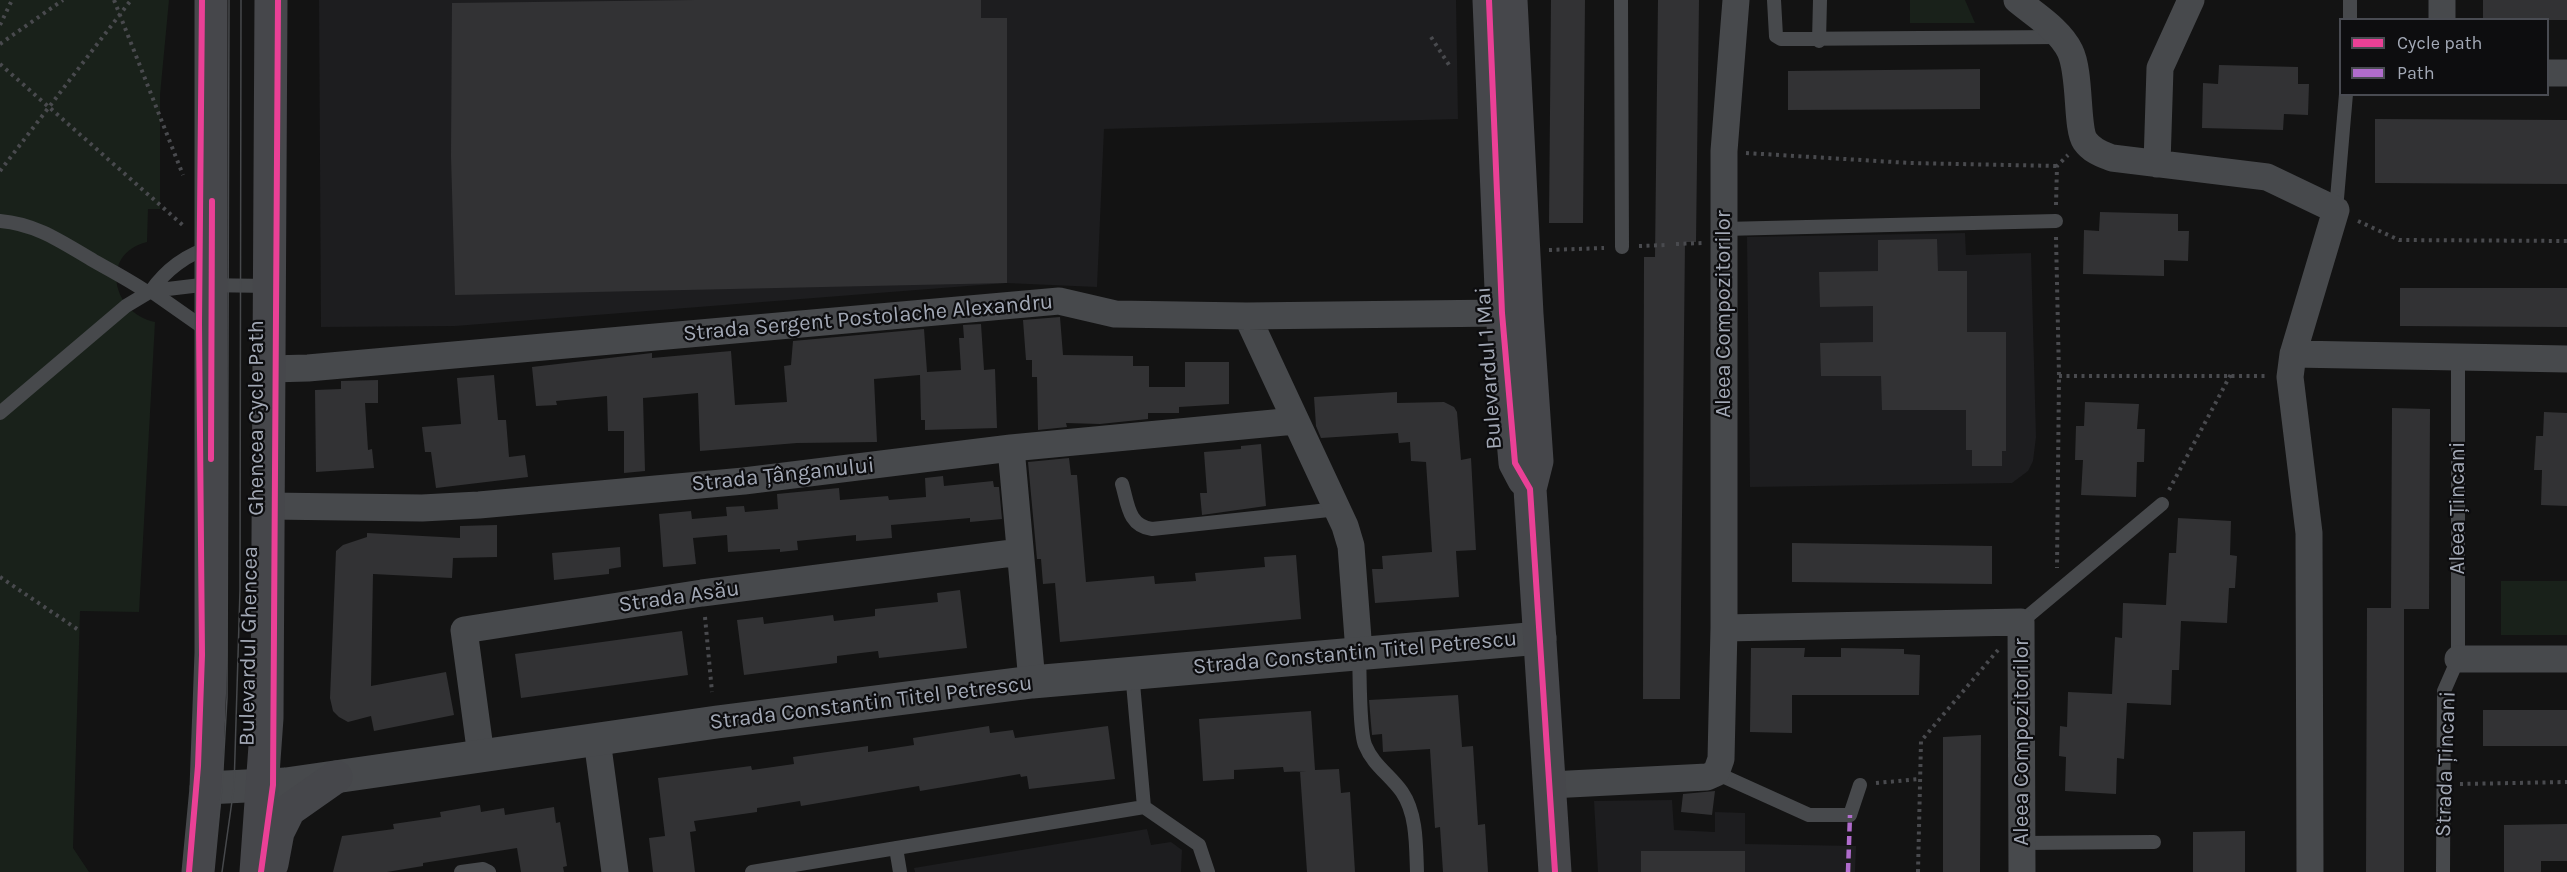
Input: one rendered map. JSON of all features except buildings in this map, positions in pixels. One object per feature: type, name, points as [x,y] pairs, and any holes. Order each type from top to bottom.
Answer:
[{"type":"main road","name":"Bulevardul Ghencea","points":[[198,872],[206,788],[211,653],[212,285],[205,247],[211,0]]},
{"type":"main road","name":"Bulevardul Ghencea","points":[[256,872],[267,718],[271,0]]},
{"type":"main road","name":"Bulevardul 1 Mai","points":[[1489,0],[1502,313],[1515,463],[1530,489]]},
{"type":"main road","name":"Bulevardul 1 Mai","points":[[1512,0],[1527,314],[1537,461],[1530,489],[1555,872]]},
{"type":"main road","points":[[271,872],[278,832],[289,810],[336,777]]},
{"type":"street","name":"Aleea Compozitorilor","points":[[1716,773],[1721,759],[1724,628],[1724,151],[1736,0]]},
{"type":"street","points":[[2017,0],[2060,37],[2070,51],[2076,67],[2084,140],[2096,151],[2112,158],[2267,177],[2336,210],[2291,365],[2309,533],[2310,872]]},
{"type":"street","points":[[2157,164],[2160,68],[2191,0]]},
{"type":"street","points":[[2442,0],[2442,18]]},
{"type":"street","points":[[2549,73],[2567,73]]},
{"type":"street","name":"Strada Sergent Postolache Alexandru","points":[[270,369],[308,368],[1059,301],[1115,314],[1247,316],[1502,313]]},
{"type":"street","points":[[1247,316],[1338,509],[1351,546],[1359,652]]},
{"type":"street","points":[[2291,365],[2458,356],[2567,359]]},
{"type":"street","name":"Strada Țânganului","points":[[269,506],[422,508],[479,505],[744,481],[1011,448],[1295,421]]},
{"type":"street","points":[[1011,448],[1032,682]]},
{"type":"street","name":"Strada Asău","points":[[481,756],[464,630],[702,593],[1020,552]]},
{"type":"street","name":"Aleea Compozitorilor","points":[[1724,628],[2021,622],[2022,872]]},
{"type":"street","name":"Strada Constantin Titel Petrescu","points":[[206,788],[263,786],[336,777],[717,722],[1032,682],[1540,638]]},
{"type":"street","name":"Strada Țincani","points":[[2458,659],[2567,659]]},
{"type":"street","points":[[597,740],[615,872]]},
{"type":"street","points":[[1550,784],[1707,777],[1716,773]]},
{"type":"lane","points":[[1621,0],[1622,247]]},
{"type":"lane","points":[[1774,0],[1776,36],[1819,41],[2060,37]]},
{"type":"lane","points":[[1819,41],[1820,0]]},
{"type":"lane","points":[[2350,0],[2350,18]]},
{"type":"lane","points":[[1513,38],[1491,77],[1517,111]]},
{"type":"lane","points":[[2336,210],[2346,96]]},
{"type":"lane","points":[[0,221],[16,222],[40,229],[117,271],[212,334]]},
{"type":"lane","points":[[1724,229],[2056,221]]},
{"type":"lane","points":[[0,413],[126,306],[149,292],[161,276],[205,247]]},
{"type":"lane","points":[[149,292],[212,285],[270,286]]},
{"type":"lane","name":"Aleea Țincani","points":[[2458,356],[2458,659]]},
{"type":"lane","points":[[1122,484],[1133,522],[1141,528],[1152,529],[1338,509]]},
{"type":"lane","points":[[2021,622],[2057,589],[2162,504]]},
{"type":"lane","points":[[1359,652],[1365,743],[1374,762],[1401,790],[1409,803],[1414,828],[1417,872]]},
{"type":"lane","name":"Strada Țincani","points":[[2443,872],[2444,691],[2458,659]]},
{"type":"lane","points":[[1132,672],[1144,807]]},
{"type":"lane","points":[[1716,773],[1809,815],[1850,815],[1860,785]]},
{"type":"lane","points":[[752,872],[1144,807],[1199,845],[1208,872]]},
{"type":"lane","points":[[2022,843],[2154,842]]},
{"type":"lane","points":[[896,848],[900,872]]},
{"type":"lane","points":[[461,872],[483,869],[489,872]]},
{"type":"path","points":[[0,25],[12,0]]},
{"type":"path","points":[[0,44],[63,0]]},
{"type":"path","points":[[114,0],[185,181]]},
{"type":"path","points":[[0,171],[47,106],[131,0]]},
{"type":"path","points":[[1431,37],[1451,68]]},
{"type":"path","points":[[0,64],[205,247]]},
{"type":"path","points":[[2057,589],[2057,166],[2084,140]]},
{"type":"path","points":[[1724,151],[1910,163],[2057,166]]},
{"type":"path","points":[[2336,210],[2399,240],[2567,241]]},
{"type":"path","points":[[2058,376],[2230,374],[2291,365]]},
{"type":"path","points":[[2162,504],[2230,374]]},
{"type":"path","points":[[0,577],[80,631]]},
{"type":"path","points":[[702,593],[712,692]]},
{"type":"path","points":[[1918,872],[1921,741],[2021,622]]},
{"type":"path","points":[[1860,785],[1920,779]]},
{"type":"path","points":[[2444,784],[2567,782]]},
{"type":"shaded area","points":[[0,0],[169,0],[160,95],[160,209],[148,209],[147,242],[132,249],[122,258],[117,270],[117,283],[121,296],[129,307],[140,316],[155,322],[139,612],[80,611],[73,848],[89,872],[0,872]]},
{"type":"shaded area","points":[[319,0],[1456,0],[1458,119],[1104,129],[1097,287],[1006,283],[455,326],[321,327]]},
{"type":"shaded area","points":[[1910,0],[1965,0],[1975,23],[1910,23]]},
{"type":"shaded area","points":[[1965,233],[1966,255],[2031,253],[2036,437],[2033,461],[2028,471],[2012,483],[1750,487],[1747,237]]},
{"type":"shaded area","points":[[2501,581],[2567,581],[2567,635],[2501,635]]},
{"type":"shaded area","points":[[1672,800],[1674,830],[1715,832],[1715,812],[1745,813],[1745,844],[1856,846],[1855,872],[1598,872],[1594,801]]},
{"type":"shaded area","points":[[1147,829],[1151,845],[1171,842],[1182,850],[1181,872],[915,872],[914,868]]},
{"type":"tram line","points":[[212,872],[222,787],[227,698],[229,0]]},
{"type":"tram line","points":[[222,872],[234,787],[240,590],[241,0]]},
{"type":"marked path","points":[[1848,872],[1850,815]]},
{"type":"cycle path","points":[[189,872],[198,766],[202,655],[199,323],[202,0]]},
{"type":"cycle path","name":"Ghencea Cycle Path","points":[[261,872],[273,785],[278,0]]},
{"type":"cycle path","points":[[1489,0],[1502,313],[1515,463],[1530,489],[1555,872]]},
{"type":"cycle path","points":[[211,459],[212,201]]}]
